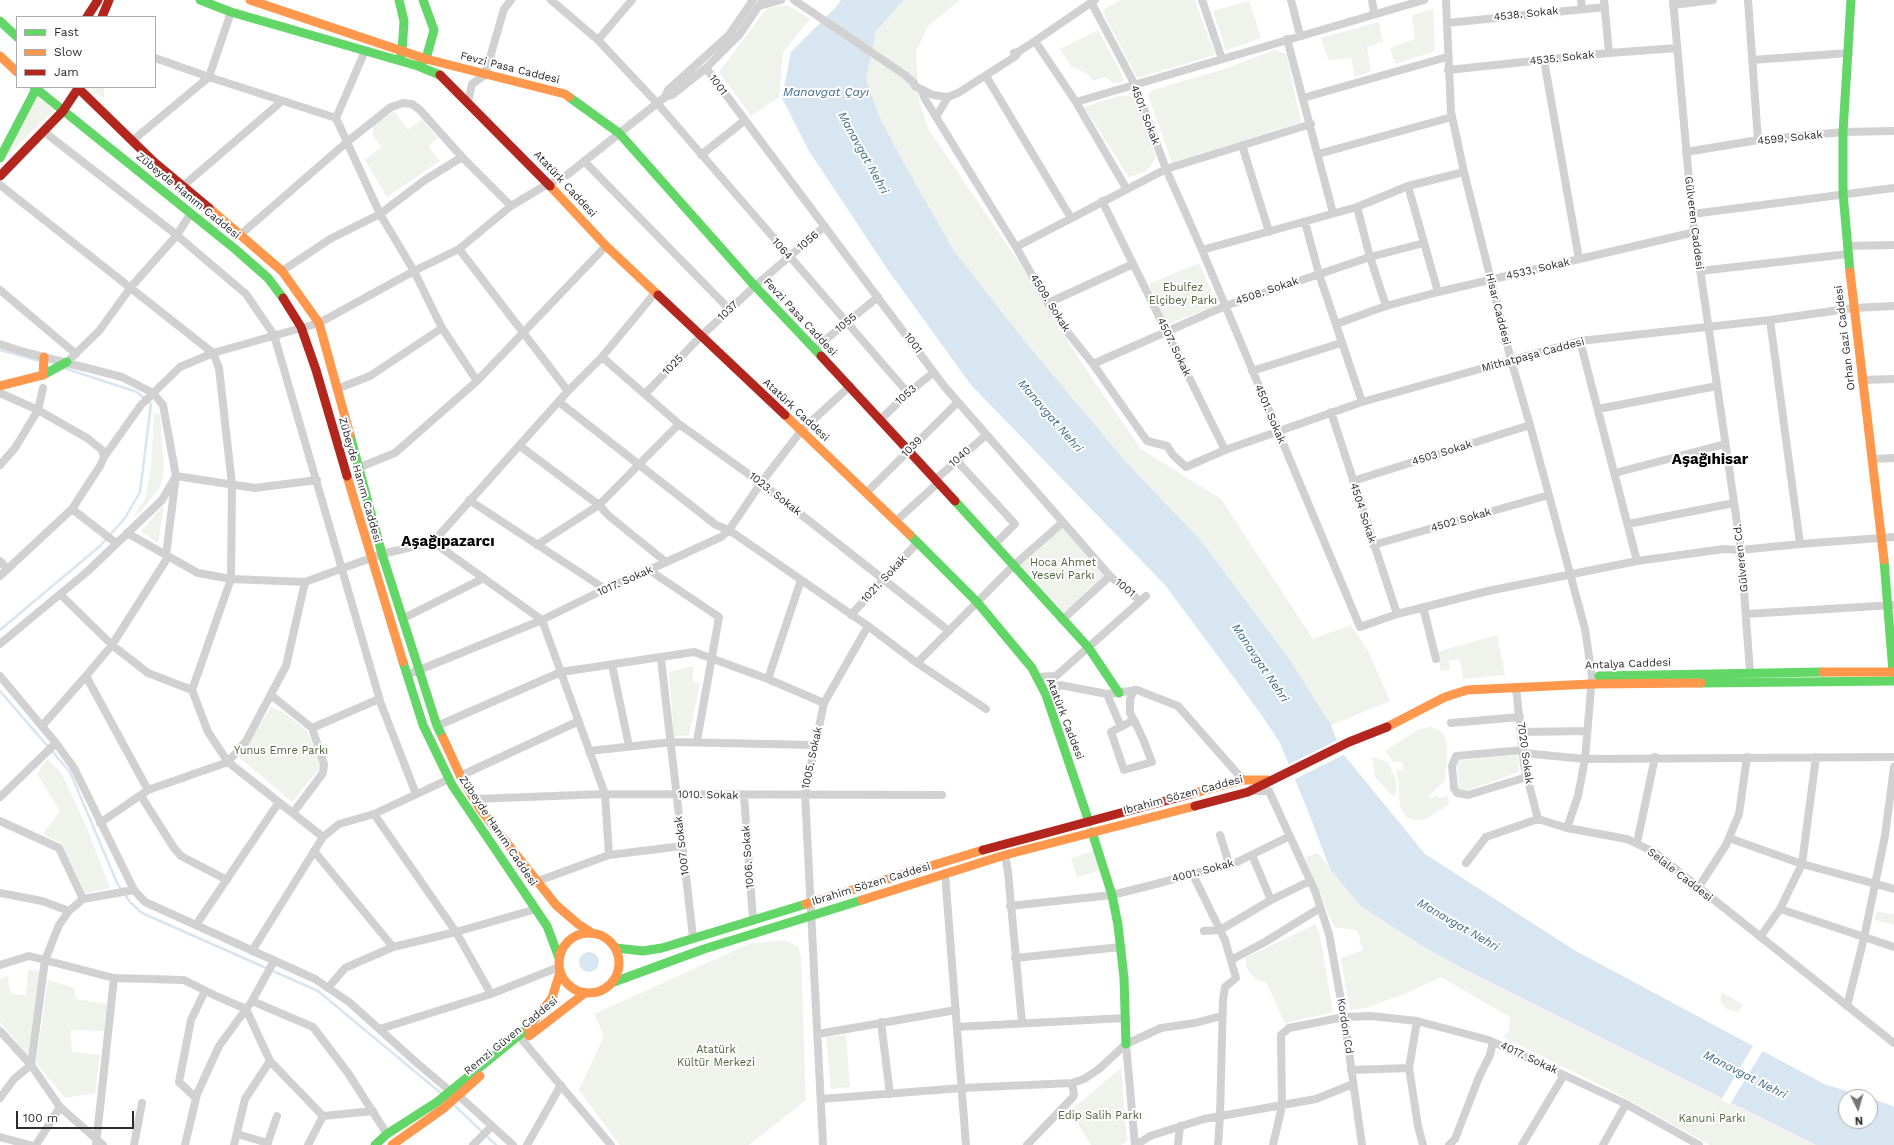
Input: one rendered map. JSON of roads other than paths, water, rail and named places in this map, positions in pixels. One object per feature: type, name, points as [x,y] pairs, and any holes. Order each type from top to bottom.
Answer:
[{"type":"main road","points":[[88,16],[98,0]]},
{"type":"main road","points":[[102,16],[109,0]]},
{"type":"main road","name":"Fevzi Pasa Caddesi","points":[[200,0],[231,12],[365,51],[426,59],[565,94],[619,133],[755,286],[850,386],[1088,647],[1119,693]]},
{"type":"main road","name":"Fevzi Pasa Caddesi","points":[[250,0],[401,56],[418,66]]},
{"type":"main road","points":[[399,0],[404,21],[401,56]]},
{"type":"main road","points":[[418,66],[426,59],[432,42],[434,30],[423,0]]},
{"type":"main road","name":"Orhan Gazi Caddesi","points":[[1851,0],[1849,53],[1843,132],[1843,194],[1853,308],[1891,606],[1894,677]]},
{"type":"main road","points":[[0,21],[16,36]]},
{"type":"main road","points":[[0,56],[16,71]]},
{"type":"main road","name":"Atatürk Caddesi","points":[[418,66],[438,74],[468,102],[550,184],[606,246],[700,337],[867,492],[977,602],[1032,668],[1046,695],[1089,822]]},
{"type":"main road","points":[[0,158],[36,88]]},
{"type":"main road","name":"Zübeyde Hanım Caddesi","points":[[36,88],[235,249],[268,278],[286,302],[301,327],[316,370],[370,558],[423,725],[449,779],[474,819],[547,926],[559,966]]},
{"type":"main road","points":[[0,176],[63,111],[71,101],[78,88]]},
{"type":"main road","name":"Zübeyde Hanım Caddesi","points":[[79,88],[132,141],[182,186],[282,271],[319,323],[382,554],[437,726],[460,776],[475,799],[556,905],[578,924],[592,933]]},
{"type":"main road","points":[[0,386],[43,365],[53,371],[65,363]]},
{"type":"main road","name":"Antalya Caddesi","points":[[1375,731],[1443,693],[1463,685],[1750,672],[1894,677]]},
{"type":"main road","name":"Antalya Caddesi","points":[[1270,780],[1349,742],[1401,721],[1445,697],[1467,690],[1591,680],[1894,677]]},
{"type":"main road","name":"Ibrahim Sözen Caddesi","points":[[616,948],[643,951],[662,948],[999,845],[1243,780],[1270,780]]},
{"type":"main road","name":"Ibrahim Sözen Caddesi","points":[[614,982],[704,949],[1005,855],[1248,792],[1270,780]]},
{"type":"main road","points":[[1092,832],[1112,895],[1121,947],[1126,1044]]},
{"type":"main road","points":[[583,933],[592,933],[602,935],[610,940],[616,948],[620,962],[617,976],[614,982],[601,991],[585,993],[571,987],[565,982],[559,966],[562,950],[567,942],[583,933]]},
{"type":"main road","name":"Remzi Güven Caddesi","points":[[452,1095],[533,1024],[552,998],[559,966]]},
{"type":"main road","name":"Remzi Güven Caddesi","points":[[452,1095],[585,993]]},
{"type":"main road","points":[[392,1145],[452,1095]]},
{"type":"main road","points":[[375,1145],[387,1134],[440,1105]]},
{"type":"street","points":[[468,102],[472,84],[485,75],[504,10],[511,0]]},
{"type":"street","name":"1064","points":[[551,0],[598,40],[657,103],[908,393]]},
{"type":"street","points":[[598,40],[632,0]]},
{"type":"street","points":[[665,97],[668,90],[729,36],[758,2],[781,0]]},
{"type":"street","points":[[1202,0],[1222,58]]},
{"type":"street","points":[[1291,0],[1300,35]]},
{"type":"street","points":[[1372,0],[1374,13]]},
{"type":"street","points":[[1076,102],[1374,13],[1424,0]]},
{"type":"street","name":"Hisar Caddesi","points":[[1446,0],[1447,57],[1452,117],[1490,280],[1584,629],[1591,680]]},
{"type":"street","points":[[1673,3],[1713,0]]},
{"type":"street","points":[[1748,0],[1758,140]]},
{"type":"street","points":[[796,1],[914,83],[919,83],[937,91],[951,91],[1035,42],[1093,1]]},
{"type":"street","name":"4501. Sokak","points":[[1093,1],[1135,85],[1166,169],[1202,250],[1360,627],[1397,614],[1488,590],[1637,561],[1724,549],[1741,550],[1894,537]]},
{"type":"street","points":[[0,576],[72,509],[100,466],[104,457],[141,405],[180,368],[214,353],[319,323],[414,270],[459,249],[511,206],[567,175],[657,103],[665,97],[672,95],[706,68],[739,35],[758,2]]},
{"type":"street","points":[[1605,3],[1609,53]]},
{"type":"street","name":"4538. Sokak","points":[[1446,23],[1582,4],[1605,3]]},
{"type":"street","name":"Gülveren Caddesi","points":[[1673,3],[1692,214],[1725,444]]},
{"type":"street","points":[[132,141],[209,77],[231,12]]},
{"type":"street","points":[[1287,39],[1334,213]]},
{"type":"street","points":[[1035,42],[1076,102],[1126,188]]},
{"type":"street","name":"4535. Sokak","points":[[1448,70],[1609,53],[1677,48]]},
{"type":"street","points":[[336,118],[365,51]]},
{"type":"street","points":[[922,91],[932,95],[948,96],[958,92],[1016,56],[1018,52]]},
{"type":"street","points":[[1752,60],[1849,53]]},
{"type":"street","points":[[1303,98],[1447,57]]},
{"type":"street","points":[[156,58],[336,118],[380,214],[414,270],[442,328],[477,381]]},
{"type":"street","points":[[1544,60],[1579,259]]},
{"type":"street","name":"1001","points":[[706,68],[744,121],[958,402],[1110,576],[1143,598],[1088,647]]},
{"type":"street","points":[[986,76],[1071,218]]},
{"type":"street","name":"4509. Sokak","points":[[914,83],[915,86],[922,91],[924,98],[1016,247],[1048,303],[1147,441],[1167,446],[1173,455],[1186,467]]},
{"type":"street","points":[[936,116],[948,96]]},
{"type":"street","points":[[182,186],[282,101]]},
{"type":"street","points":[[240,235],[347,142],[391,107],[399,103],[408,103],[420,110],[462,157],[511,206]]},
{"type":"street","points":[[1318,154],[1452,117]]},
{"type":"street","points":[[701,155],[744,121]]},
{"type":"street","points":[[1016,247],[1126,188],[1166,169],[1311,124]]},
{"type":"street","points":[[43,131],[176,235],[246,294],[274,335],[379,699],[416,794]]},
{"type":"street","name":"4599, Sokak","points":[[1686,152],[1758,140],[1843,132],[1894,131]]},
{"type":"street","points":[[1242,146],[1269,232]]},
{"type":"street","points":[[282,271],[330,240],[380,214],[425,180],[462,157]]},
{"type":"street","points":[[584,161],[730,310]]},
{"type":"street","points":[[1202,250],[1357,207],[1408,186],[1464,172]]},
{"type":"street","points":[[0,185],[214,353],[219,368],[232,485],[231,579],[192,690],[208,732],[228,762],[323,837]]},
{"type":"street","points":[[1408,186],[1438,292]]},
{"type":"street","points":[[1692,214],[1894,188]]},
{"type":"street","name":"4507. Sokak","points":[[1102,201],[1225,450]]},
{"type":"street","points":[[1357,207],[1370,257],[1386,306]]},
{"type":"street","points":[[65,363],[99,331],[131,287],[176,235],[191,213]]},
{"type":"street","points":[[1304,222],[1341,343],[1362,402]]},
{"type":"street","name":"1056","points":[[755,286],[825,226]]},
{"type":"street","name":"4533, Sokak","points":[[1336,324],[1386,306],[1438,292],[1695,232]]},
{"type":"street","name":"4508. Sokak","points":[[1093,364],[1225,306],[1370,257],[1424,243]]},
{"type":"street","points":[[1700,271],[1894,245]]},
{"type":"street","points":[[358,468],[396,453],[477,381],[606,246]]},
{"type":"street","points":[[459,249],[568,391]]},
{"type":"street","points":[[1048,303],[1133,264]]},
{"type":"street","name":"1037","points":[[700,337],[755,286]]},
{"type":"street","points":[[0,290],[76,354]]},
{"type":"street","points":[[127,533],[198,573],[231,579],[305,582],[382,554],[433,542],[568,391],[602,357],[655,293]]},
{"type":"street","name":"1055","points":[[814,348],[878,297]]},
{"type":"street","name":"Mithatpaşa Caddesi","points":[[1186,467],[1225,450],[1362,402],[1580,341],[1770,320],[1853,308],[1894,306]]},
{"type":"street","points":[[1770,320],[1800,544]]},
{"type":"street","points":[[337,389],[370,376],[442,328]]},
{"type":"street","name":"1025","points":[[645,394],[700,337]]},
{"type":"street","points":[[1580,341],[1637,561]]},
{"type":"street","points":[[1252,371],[1341,343]]},
{"type":"street","points":[[0,344],[43,365],[65,363],[122,377],[152,393],[163,405],[176,476],[167,556],[112,644],[42,726]]},
{"type":"street","name":"1023. Sokak","points":[[602,357],[679,424],[761,483],[949,631]]},
{"type":"street","name":"1053","points":[[880,420],[908,393],[934,372]]},
{"type":"street","points":[[1862,380],[1894,379]]},
{"type":"street","name":"1017. Sokak","points":[[407,675],[542,620],[605,589],[721,537],[729,530],[761,483],[801,431],[850,386]]},
{"type":"street","points":[[1598,409],[1717,386]]},
{"type":"street","points":[[0,465],[15,448],[38,410],[43,388]]},
{"type":"street","points":[[0,393],[38,410],[86,438],[102,450],[104,457]]},
{"type":"street","points":[[559,402],[716,525],[729,530],[868,626],[917,663],[986,709]]},
{"type":"street","name":"1039","points":[[867,492],[958,402]]},
{"type":"street","name":"4504 Sokak","points":[[1331,412],[1373,545],[1397,614]]},
{"type":"street","points":[[537,545],[599,505],[679,424]]},
{"type":"street","name":"4503 Sokak","points":[[1353,481],[1530,425]]},
{"type":"street","name":"1040","points":[[896,521],[957,461],[986,435]]},
{"type":"street","points":[[1615,473],[1725,444]]},
{"type":"street","name":"Gülveren Cd.","points":[[1725,444],[1741,550],[1750,672]]},
{"type":"street","points":[[520,446],[599,505],[609,516],[666,562]]},
{"type":"street","points":[[1872,459],[1894,458]]},
{"type":"street","points":[[957,461],[1015,524],[994,545]]},
{"type":"street","points":[[176,476],[255,488],[317,480]]},
{"type":"street","points":[[0,644],[88,571],[112,538],[127,533],[162,500],[176,476]]},
{"type":"street","name":"4502 Sokak","points":[[1373,545],[1548,495]]},
{"type":"street","points":[[469,500],[605,589]]},
{"type":"street","points":[[1628,524],[1734,503]]},
{"type":"street","points":[[72,509],[112,538]]},
{"type":"street","points":[[917,663],[1013,566],[1062,522]]},
{"type":"street","points":[[433,542],[542,620],[605,794],[609,855]]},
{"type":"street","name":"1021. Sokak","points":[[851,614],[917,543]]},
{"type":"street","points":[[0,560],[7,569]]},
{"type":"street","points":[[649,570],[719,617],[713,659],[697,741]]},
{"type":"street","points":[[1062,620],[1110,576]]},
{"type":"street","points":[[402,618],[484,578]]},
{"type":"street","points":[[768,679],[801,580]]},
{"type":"street","points":[[100,823],[148,790],[228,762],[246,741],[286,666],[305,582]]},
{"type":"street","points":[[60,594],[112,644],[148,673],[192,690]]},
{"type":"street","points":[[1746,614],[1891,606]]},
{"type":"street","points":[[1423,607],[1436,659]]},
{"type":"street","name":"1005. Sokak","points":[[824,1145],[805,794],[824,703],[868,626]]},
{"type":"street","points":[[1036,677],[1056,676],[1088,647]]},
{"type":"street","points":[[437,726],[561,672],[694,652],[768,679],[824,703]]},
{"type":"street","name":"1007 Sokak","points":[[661,658],[682,846],[694,937]]},
{"type":"street","points":[[612,665],[629,746]]},
{"type":"street","points":[[0,676],[42,726],[54,744],[74,768],[130,891],[145,902],[252,951],[273,964],[315,979],[349,1002],[452,1095],[513,1145]]},
{"type":"street","points":[[86,676],[148,790]]},
{"type":"street","points":[[1567,828],[1578,796],[1586,759],[1591,680]]},
{"type":"street","points":[[1046,695],[1060,685],[1107,694],[1134,690],[1178,706],[1243,780]]},
{"type":"street","name":"7020 Sokak","points":[[1516,687],[1527,777],[1538,819]]},
{"type":"street","points":[[1134,690],[1130,699],[1130,713],[1134,720],[1152,762],[1124,770],[1111,732],[1134,720]]},
{"type":"street","points":[[1107,694],[1121,727]]},
{"type":"street","points":[[271,695],[312,728],[324,764],[323,773],[293,813]]},
{"type":"street","points":[[312,728],[379,699]]},
{"type":"street","points":[[1451,723],[1520,717]]},
{"type":"street","points":[[460,776],[579,721]]},
{"type":"street","points":[[1521,732],[1587,731]]},
{"type":"street","points":[[589,750],[697,741],[815,745]]},
{"type":"street","points":[[0,796],[54,744]]},
{"type":"street","points":[[1527,777],[1468,795],[1457,793],[1454,788],[1452,766],[1456,756],[1523,752],[1586,759],[1656,757],[1894,757]]},
{"type":"street","points":[[1637,843],[1656,757]]},
{"type":"street","points":[[1698,888],[1729,838],[1739,814],[1746,757]]},
{"type":"street","points":[[1760,937],[1780,909],[1802,864],[1816,757]]},
{"type":"street","points":[[1847,1006],[1864,938],[1875,884],[1894,767]]},
{"type":"street","points":[[252,951],[323,837],[339,824],[374,814],[449,779]]},
{"type":"street","name":"Kordon Cd","points":[[1248,792],[1269,791],[1310,881],[1329,934],[1344,1017],[1362,1145]]},
{"type":"street","name":"1010. Sokak","points":[[475,799],[605,794],[942,795]]},
{"type":"street","name":"1006. Sokak","points":[[744,795],[752,920]]},
{"type":"street","points":[[141,796],[180,856],[226,880]]},
{"type":"street","points":[[196,926],[279,802]]},
{"type":"street","points":[[374,814],[456,932],[491,994]]},
{"type":"street","points":[[1466,863],[1486,837],[1538,819]]},
{"type":"street","name":"Selale Caddesi","points":[[1538,819],[1567,828],[1627,839],[1654,852],[1894,1043]]},
{"type":"street","points":[[0,821],[59,848],[83,899]]},
{"type":"street","points":[[1220,836],[1229,864]]},
{"type":"street","name":"4001. Sokak","points":[[1010,906],[1112,895],[1229,864],[1252,855],[1290,836]]},
{"type":"street","points":[[1729,838],[1802,864],[1894,889]]},
{"type":"street","points":[[538,881],[609,855],[682,846]]},
{"type":"street","points":[[314,851],[393,947]]},
{"type":"street","points":[[1005,855],[1022,1023]]},
{"type":"street","points":[[1252,855],[1271,900]]},
{"type":"street","points":[[1192,873],[1220,930],[1236,978],[1225,987],[1221,1016],[1220,1116],[1218,1145]]},
{"type":"street","points":[[945,874],[966,1145]]},
{"type":"street","points":[[1204,932],[1220,930],[1271,900],[1310,881]]},
{"type":"street","points":[[0,1098],[14,1079],[31,1065],[45,960],[59,925],[69,911],[83,899],[130,891]]},
{"type":"street","points":[[0,893],[42,901],[69,911]]},
{"type":"street","points":[[328,988],[344,968],[393,947],[456,932],[536,908]]},
{"type":"street","points":[[1231,960],[1265,942],[1320,908]]},
{"type":"street","points":[[1780,909],[1894,947]]},
{"type":"street","points":[[1015,958],[1121,947]]},
{"type":"street","points":[[0,965],[29,956],[114,978],[184,980],[205,991],[246,1008],[270,1061],[323,1116]]},
{"type":"street","points":[[185,1145],[196,1098],[219,1046],[252,1001],[273,964]]},
{"type":"street","points":[[380,1029],[491,994],[559,966]]},
{"type":"street","points":[[98,1143],[114,978]]},
{"type":"street","points":[[196,1098],[179,1082],[192,1020],[205,991]]},
{"type":"street","points":[[252,1001],[313,1028],[348,1073],[387,1134]]},
{"type":"street","points":[[818,1034],[956,1010]]},
{"type":"street","points":[[821,1099],[962,1088],[1072,1083],[1084,1080],[1099,1069],[1126,1044],[1161,1028],[1195,1023],[1221,1016]]},
{"type":"street","name":"4017. Sokak","points":[[1273,1145],[1282,1106],[1281,1035],[1289,1028],[1344,1017],[1371,1016],[1417,1021],[1493,1042],[1626,1104],[1699,1145]]},
{"type":"street","points":[[957,1027],[1125,1018]]},
{"type":"street","points":[[1417,1021],[1409,1068],[1418,1126],[1423,1145]]},
{"type":"street","points":[[881,1022],[890,1094]]},
{"type":"street","points":[[0,1031],[31,1065],[60,1107],[98,1143]]},
{"type":"street","points":[[523,1041],[612,1145]]},
{"type":"street","points":[[1449,1145],[1455,1139],[1493,1042]]},
{"type":"street","points":[[1126,1044],[1135,1145],[1150,1136],[1204,1119],[1316,1100],[1353,1084]]},
{"type":"street","points":[[1111,1058],[1120,1059],[1128,1063]]},
{"type":"street","points":[[234,1145],[245,1099],[270,1061]]},
{"type":"street","points":[[1351,1070],[1409,1068]]},
{"type":"street","points":[[1522,1145],[1564,1075]]},
{"type":"street","points":[[1027,1145],[1073,1097],[1074,1094],[1072,1083]]},
{"type":"street","points":[[527,1145],[560,1085]]},
{"type":"street","points":[[134,1145],[142,1103]]},
{"type":"street","points":[[1603,1145],[1626,1104]]},
{"type":"street","points":[[36,1145],[60,1107]]},
{"type":"street","points":[[323,1116],[373,1112]]},
{"type":"street","points":[[237,1134],[268,1144],[277,1116]]},
{"type":"street","points":[[308,1145],[323,1116]]},
{"type":"street","points":[[1178,1145],[1180,1126]]},
{"type":"street","points":[[474,1145],[492,1128]]},
{"type":"street","points":[[492,1128],[494,1133],[504,1145]]},
{"type":"street","points":[[0,1137],[30,1145]]},
{"type":"water","name":"Manavgat Çayı","points":[[841,0],[904,0],[876,31],[866,80],[881,120],[954,251],[1032,350],[1126,462],[1202,542],[1288,657],[1331,725],[1340,750],[1425,854],[1574,950],[1824,1084],[1840,1089],[1838,1089],[1838,1129],[1878,1129],[1878,1101],[1894,1107],[1894,1145],[1816,1145],[1460,967],[1424,947],[1361,906],[1330,869],[1280,743],[1261,714],[1165,585],[971,385],[888,270],[809,151],[782,98],[791,52],[836,7]]},
{"type":"water","points":[[589,952],[596,955],[599,962],[596,969],[589,972],[582,969],[579,962],[582,955]]},
{"type":"waterway","points":[[0,350],[40,361]]},
{"type":"waterway","points":[[0,630],[100,546],[125,518],[140,492],[151,404],[137,392],[64,368]]},
{"type":"waterway","points":[[0,691],[70,772],[117,883],[130,902],[142,913],[318,991],[442,1094]]},
{"type":"waterway","points":[[453,1104],[496,1145]]},
{"type":"district","name":"Aşağıhisar","points":[[1710,460]]},
{"type":"district","name":"Aşağıpazarcı","points":[[448,542]]},
{"type":"water label","name":"Manavgat Nehri","points":[[863,153]]},
{"type":"water label","name":"Manavgat Nehri","points":[[1050,416]]},
{"type":"water label","name":"Manavgat Nehri","points":[[1260,663]]},
{"type":"water label","name":"Manavgat Nehri","points":[[1458,925]]},
{"type":"water label","name":"Manavgat Nehri","points":[[1745,1075]]},
{"type":"park label","name":"Ebulfez Elçibey Parkı","points":[[1183,294]]},
{"type":"park label","name":"Hoca Ahmet Yesevi Parkı","points":[[1063,569]]},
{"type":"park label","name":"Yunus Emre Parkı","points":[[281,751]]},
{"type":"park label","name":"Atatürk Kültür Merkezi","points":[[716,1056]]},
{"type":"park label","name":"Edip Salih Parkı","points":[[1100,1116]]},
{"type":"park label","name":"Kanuni Parkı","points":[[1712,1119]]}]
